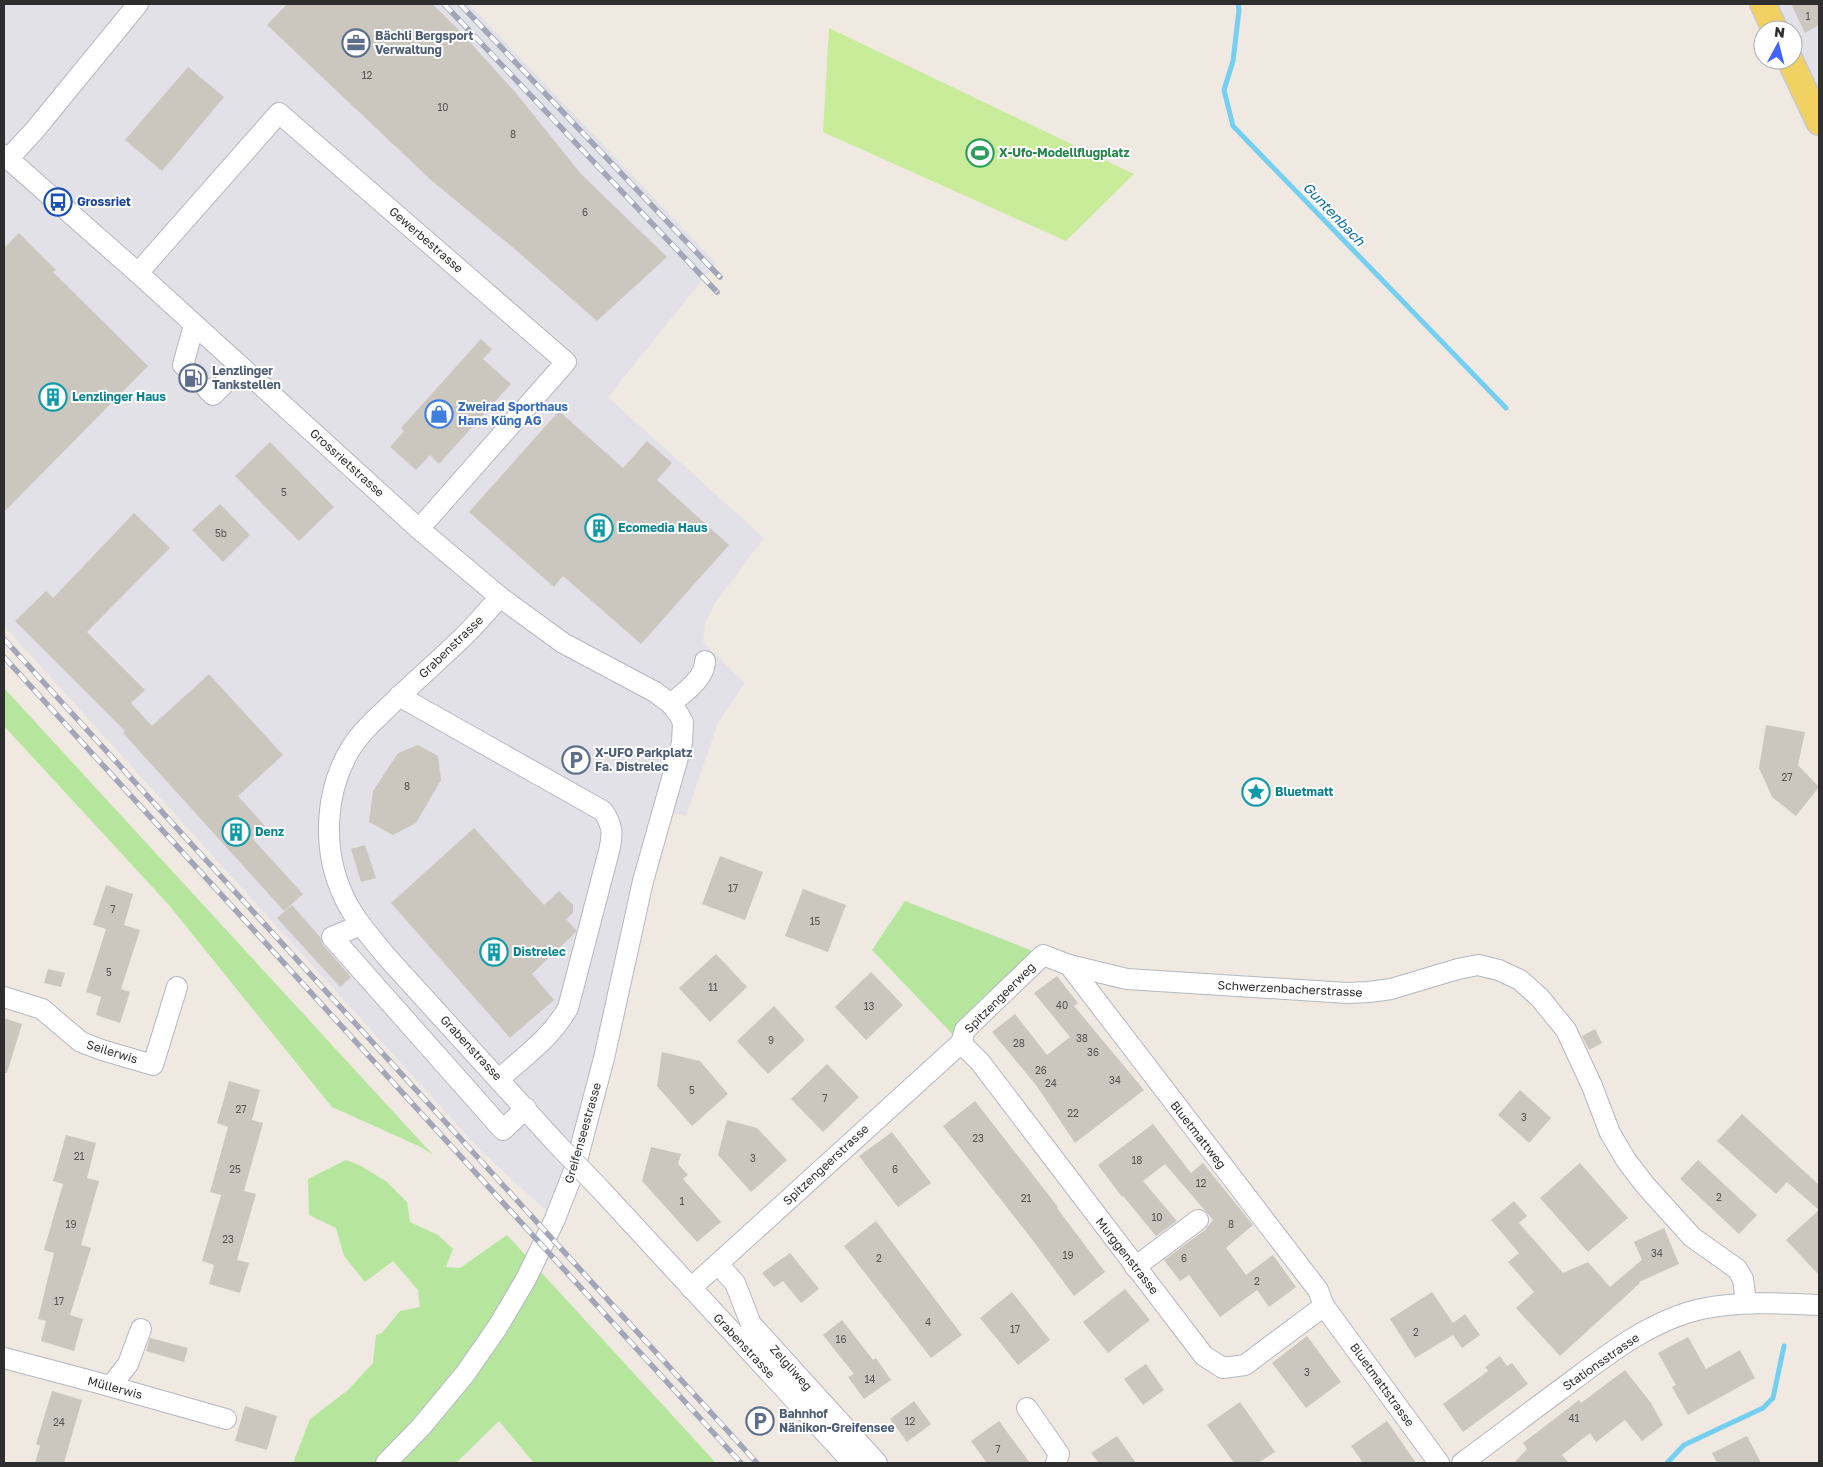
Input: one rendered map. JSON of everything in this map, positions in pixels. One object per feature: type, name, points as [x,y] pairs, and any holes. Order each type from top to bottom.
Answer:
[{"type":"main road","points":[[1763,4],[1770,20]]},
{"type":"main road","points":[[1795,70],[1819,122]]},
{"type":"street","points":[[6,157],[34,131],[138,4]]},
{"type":"street","name":"Gewerbestrasse","points":[[138,273],[279,113],[566,362],[419,529]]},
{"type":"street","name":"Grossrietstrasse","points":[[6,157],[138,273],[419,529],[500,597],[564,643],[654,692],[670,704],[683,722],[682,743],[679,755]]},
{"type":"street","points":[[185,366],[183,364],[194,324]]},
{"type":"street","points":[[207,389],[213,395],[241,367]]},
{"type":"street","name":"Grabenstrasse","points":[[500,597],[463,637],[366,728],[351,747],[340,769],[332,797],[328,823],[334,871],[344,898],[361,925],[386,956],[556,1143],[853,1463]]},
{"type":"street","points":[[670,704],[702,675],[705,661]]},
{"type":"street","points":[[399,696],[603,811],[610,822],[612,837],[568,1008],[558,1025],[544,1041],[499,1079]]},
{"type":"street","name":"Greifenseestrasse","points":[[386,1463],[421,1427],[465,1374],[492,1336],[526,1278],[555,1219],[578,1159],[604,1058],[643,881],[679,755]]},
{"type":"street","points":[[361,925],[332,937],[503,1130],[526,1108]]},
{"type":"street","name":"Schwerzenbacherstrasse","points":[[1043,955],[1068,965],[1134,980],[1347,993],[1391,989],[1478,965],[1499,970],[1520,980],[1540,998],[1566,1030],[1592,1086],[1610,1133],[1626,1160],[1645,1185],[1692,1237],[1737,1269],[1743,1279],[1746,1303]]},
{"type":"street","name":"Spitzengeerweg","points":[[961,1043],[965,1030],[1043,955]]},
{"type":"street","name":"Bluetmattweg","points":[[1068,965],[1318,1290],[1324,1306]]},
{"type":"street","name":"Seilerwis","points":[[4,997],[42,1009],[81,1042],[102,1050],[153,1064],[177,988]]},
{"type":"street","name":"Spitzengeerstrasse","points":[[691,1288],[961,1043]]},
{"type":"street","name":"Murggenstrasse","points":[[961,1043],[980,1062],[1204,1356],[1223,1368],[1245,1365],[1324,1306]]},
{"type":"street","points":[[1135,1267],[1198,1220]]},
{"type":"street","name":"Zelgliweg","points":[[718,1264],[735,1283],[751,1324],[877,1463]]},
{"type":"street","name":"Stationsstrasse","points":[[1462,1463],[1625,1343],[1651,1328],[1700,1310],[1746,1303],[1819,1306]]},
{"type":"street","name":"Bluetmattstrasse","points":[[1324,1306],[1439,1463]]},
{"type":"street","points":[[111,1386],[128,1364],[140,1329]]},
{"type":"street","name":"Müllerwis","points":[[4,1358],[226,1419]]},
{"type":"street","points":[[1027,1408],[1059,1454],[1056,1463]]},
{"type":"shaded area","points":[[4,4],[469,4],[716,263],[608,397],[764,538],[714,605],[705,624],[703,642],[745,683],[718,723],[686,816],[662,811],[555,1219],[480,1150],[4,626]]},
{"type":"shaded area","points":[[1763,4],[1819,4],[1819,122],[1797,70],[1803,70],[1803,20],[1770,20]]},
{"type":"green space","name":"X-Ufo-Modellflugplatz","points":[[829,28],[1134,174],[1066,241],[823,132]]},
{"type":"green space","points":[[4,688],[433,1155],[421,1147],[332,1107],[168,904],[4,726]]},
{"type":"green space","points":[[905,901],[1043,955],[961,1043],[872,950]]},
{"type":"green space","points":[[346,1160],[361,1166],[387,1182],[407,1202],[410,1222],[438,1235],[453,1249],[446,1267],[460,1268],[507,1235],[716,1463],[534,1463],[499,1421],[456,1463],[293,1463],[310,1419],[348,1390],[373,1363],[376,1335],[382,1333],[400,1311],[420,1307],[418,1290],[393,1261],[365,1282],[344,1256],[336,1228],[309,1215],[308,1179]]},
{"type":"building","points":[[287,4],[432,4],[458,29],[516,93],[581,174],[667,257],[597,321],[517,251],[432,181],[267,25]]},
{"type":"building","points":[[1791,4],[1819,4],[1819,25],[1805,33],[1803,20],[1799,20]]},
{"type":"building","points":[[188,67],[224,97],[162,171],[125,140]]},
{"type":"building","name":"Lenzlinger Haus","points":[[19,233],[56,270],[53,272],[148,366],[4,512],[4,248]]},
{"type":"building","points":[[481,339],[492,349],[483,359],[511,384],[439,464],[430,455],[416,470],[390,447],[404,431],[401,428]]},
{"type":"building","points":[[197,366],[208,377],[198,381],[195,386],[196,392],[179,376],[185,378],[191,376]]},
{"type":"building","name":"Ecomedia Haus","points":[[559,411],[623,468],[647,441],[672,463],[657,480],[729,545],[641,644],[563,576],[554,587],[469,512]]},
{"type":"building","points":[[270,442],[334,507],[299,541],[235,476]]},
{"type":"building","points":[[220,504],[250,535],[223,562],[192,530]]},
{"type":"building","points":[[134,513],[170,548],[87,632],[145,690],[131,703],[152,726],[209,674],[283,755],[238,796],[265,826],[252,838],[303,894],[284,911],[123,733],[125,731],[15,621],[46,591],[53,598]]},
{"type":"building","points":[[1766,725],[1805,732],[1798,765],[1819,787],[1796,816],[1772,797],[1759,768]]},
{"type":"building","points":[[418,745],[438,756],[441,780],[416,823],[393,835],[369,822],[373,791],[398,753]]},
{"type":"building","name":"Distrelec","points":[[474,828],[544,905],[559,891],[573,905],[573,913],[566,919],[576,932],[532,974],[554,1000],[510,1038],[391,903]]},
{"type":"building","points":[[365,845],[376,878],[361,882],[351,849]]},
{"type":"building","points":[[720,856],[763,872],[745,920],[702,904]]},
{"type":"building","points":[[106,885],[133,894],[124,925],[140,930],[121,989],[130,992],[120,1023],[96,1015],[101,997],[86,992],[106,929],[93,925]]},
{"type":"building","points":[[803,889],[846,905],[828,952],[785,936]]},
{"type":"building","points":[[292,905],[351,977],[340,987],[277,918]]},
{"type":"building","points":[[716,954],[747,987],[710,1022],[679,988]]},
{"type":"building","points":[[48,969],[65,973],[61,987],[44,983]]},
{"type":"building","points":[[871,972],[903,1005],[866,1040],[835,1007]]},
{"type":"building","points":[[1057,976],[1078,1003],[1074,1006],[1144,1090],[1075,1143],[1036,1085],[992,1032],[1015,1014],[1047,1055],[1070,1037],[1034,993]]},
{"type":"building","points":[[774,1006],[805,1040],[768,1074],[737,1041]]},
{"type":"building","points":[[4,1018],[22,1024],[7,1073],[4,1073]]},
{"type":"building","points":[[1595,1029],[1602,1043],[1589,1050],[1582,1036]]},
{"type":"building","points":[[662,1052],[700,1061],[728,1094],[692,1126],[657,1086]]},
{"type":"building","points":[[827,1064],[859,1097],[823,1132],[791,1099]]},
{"type":"building","points":[[229,1081],[260,1090],[252,1120],[263,1123],[244,1191],[256,1194],[237,1260],[249,1263],[240,1293],[209,1284],[214,1265],[202,1261],[221,1195],[210,1192],[228,1127],[217,1123]]},
{"type":"building","points":[[1520,1090],[1551,1118],[1529,1143],[1498,1115]]},
{"type":"building","points":[[975,1101],[1058,1207],[1105,1272],[1074,1296],[943,1126]]},
{"type":"building","points":[[1742,1114],[1819,1185],[1819,1210],[1787,1182],[1776,1194],[1717,1141]]},
{"type":"building","points":[[727,1120],[757,1128],[787,1160],[751,1192],[718,1155]]},
{"type":"building","points":[[1153,1124],[1191,1173],[1203,1163],[1253,1225],[1226,1248],[1246,1275],[1273,1255],[1296,1287],[1269,1307],[1257,1290],[1220,1317],[1189,1275],[1180,1281],[1164,1260],[1205,1230],[1213,1220],[1165,1164],[1143,1181],[1177,1221],[1156,1236],[1122,1197],[1098,1165]]},
{"type":"building","points":[[892,1132],[931,1183],[898,1207],[859,1156]]},
{"type":"building","points":[[66,1135],[96,1143],[87,1178],[99,1181],[81,1245],[91,1248],[70,1315],[83,1319],[74,1351],[41,1341],[46,1321],[38,1319],[54,1253],[44,1250],[63,1184],[53,1181]]},
{"type":"building","points":[[651,1147],[681,1154],[678,1164],[688,1175],[683,1179],[721,1222],[697,1242],[642,1181]]},
{"type":"building","points":[[1698,1160],[1757,1215],[1739,1234],[1680,1179]]},
{"type":"building","points":[[1580,1163],[1628,1218],[1588,1252],[1540,1198]]},
{"type":"building","points":[[1514,1201],[1527,1216],[1519,1223],[1563,1273],[1588,1262],[1610,1287],[1642,1260],[1634,1242],[1664,1228],[1679,1264],[1639,1282],[1560,1356],[1516,1308],[1534,1292],[1508,1262],[1519,1253],[1491,1220]]},
{"type":"building","points":[[1819,1210],[1819,1275],[1786,1240]]},
{"type":"building","points":[[876,1221],[962,1335],[931,1358],[844,1246]]},
{"type":"building","points":[[790,1253],[819,1289],[801,1303],[783,1281],[774,1287],[762,1273]]},
{"type":"building","points":[[1125,1289],[1150,1320],[1108,1353],[1083,1322]]},
{"type":"building","points":[[1012,1292],[1050,1340],[1018,1365],[980,1318]]},
{"type":"building","points":[[1432,1292],[1453,1323],[1465,1314],[1480,1335],[1462,1348],[1453,1335],[1415,1358],[1390,1319]]},
{"type":"building","points":[[842,1320],[873,1360],[876,1358],[891,1380],[864,1399],[848,1377],[854,1374],[823,1335]]},
{"type":"building","points":[[1307,1336],[1341,1382],[1306,1408],[1272,1363]]},
{"type":"building","points":[[1688,1337],[1706,1369],[1740,1350],[1755,1378],[1688,1415],[1672,1387],[1676,1385],[1658,1353]]},
{"type":"building","points":[[150,1338],[188,1348],[184,1362],[146,1351]]},
{"type":"building","points":[[1500,1356],[1507,1366],[1512,1363],[1528,1384],[1463,1432],[1443,1404],[1488,1371],[1485,1367]]},
{"type":"building","points":[[1146,1364],[1164,1390],[1143,1405],[1124,1379]]},
{"type":"building","points":[[1625,1370],[1651,1403],[1663,1425],[1642,1441],[1625,1420],[1596,1442],[1590,1433],[1562,1455],[1569,1463],[1514,1463],[1527,1449],[1523,1443],[1579,1400],[1581,1403]]},
{"type":"building","points":[[52,1391],[82,1400],[64,1463],[35,1463],[40,1446],[36,1444]]},
{"type":"building","points":[[914,1401],[931,1424],[907,1442],[890,1419]]},
{"type":"building","points":[[1240,1402],[1275,1452],[1258,1463],[1234,1463],[1207,1425]]},
{"type":"building","points":[[245,1406],[277,1416],[267,1450],[235,1441]]},
{"type":"building","points":[[999,1421],[1030,1463],[987,1463],[971,1441]]},
{"type":"building","points":[[1387,1421],[1416,1463],[1363,1463],[1351,1446]]},
{"type":"building","points":[[1117,1436],[1136,1463],[1099,1463],[1091,1453]]},
{"type":"building","points":[[1747,1436],[1761,1463],[1717,1463],[1712,1453]]},
{"type":"waterway","name":"Guntenbach","points":[[1238,4],[1239,10],[1233,61],[1224,90],[1233,126],[1506,408]]},
{"type":"waterway","points":[[1667,1463],[1684,1445],[1763,1408],[1773,1398],[1784,1346]]},
{"type":"tunnel","points":[[185,366],[207,389]]},
{"type":"railway","points":[[444,4],[717,292]]},
{"type":"railway","points":[[460,4],[720,277]]},
{"type":"railway","points":[[4,639],[757,1463]]},
{"type":"railway","points":[[4,657],[741,1463]]},
{"type":"place","name":"Bächli Bergsport Verwaltung","points":[[356,43]]},
{"type":"place","name":"X-Ufo-Modellflugplatz","points":[[980,153]]},
{"type":"place","name":"Grossriet","points":[[58,202]]},
{"type":"place","name":"Lenzlinger Tankstellen","points":[[193,378]]},
{"type":"place","name":"Lenzlinger Haus","points":[[53,397]]},
{"type":"place","name":"Zweirad Sporthaus Hans Küng AG","points":[[439,414]]},
{"type":"place","name":"Ecomedia Haus","points":[[599,528]]},
{"type":"place","name":"X-UFO Parkplatz Fa. Distrelec","points":[[576,760]]},
{"type":"place","name":"Bluetmatt","points":[[1256,792]]},
{"type":"place","name":"Denz","points":[[236,832]]},
{"type":"place","name":"Distrelec","points":[[494,952]]},
{"type":"place","name":"Bahnhof Nänikon-Greifensee","points":[[760,1421]]}]
